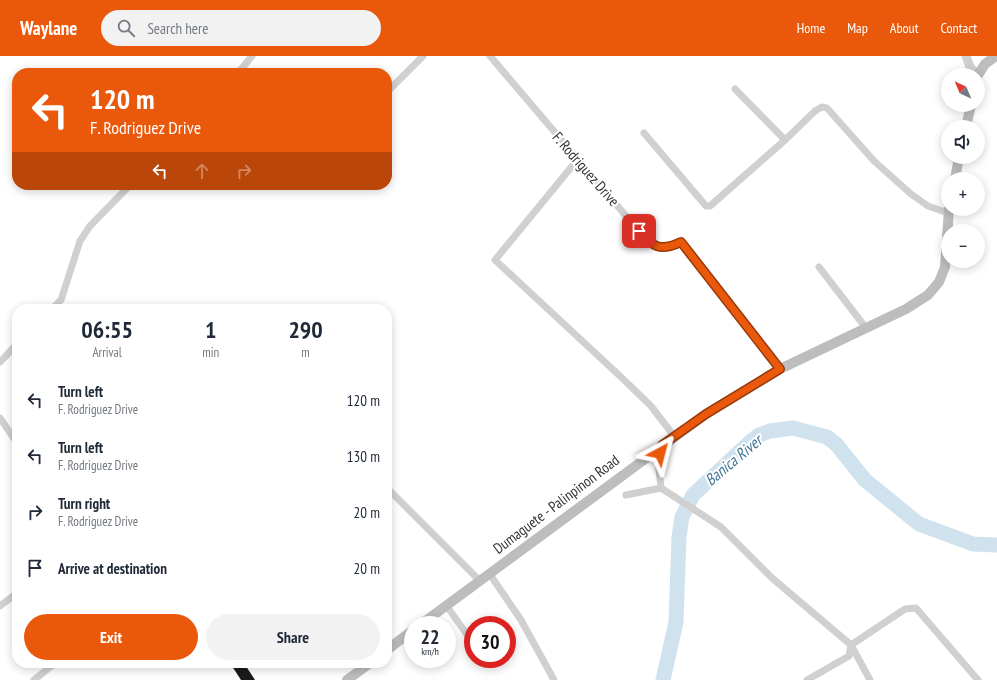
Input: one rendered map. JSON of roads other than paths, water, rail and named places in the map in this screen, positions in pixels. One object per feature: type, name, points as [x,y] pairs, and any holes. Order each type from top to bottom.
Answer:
[{"type":"main road","points":[[982,68],[996,56]]},
{"type":"main road","name":"Dumaguete - Palinpinon Road","points":[[432,616],[674,436],[706,414],[780,369],[906,309],[928,295],[939,282],[945,267],[948,216]]},
{"type":"main road","points":[[392,646],[404,637]]},
{"type":"main road","points":[[352,678],[364,668]]},
{"type":"street","points":[[242,68],[252,56]]},
{"type":"street","points":[[392,87],[423,56]]},
{"type":"street","name":"F. Rodriguez Drive","points":[[490,56],[649,242],[661,248],[672,246],[681,242],[780,369]]},
{"type":"street","points":[[966,56],[971,68]]},
{"type":"street","points":[[735,89],[785,140]]},
{"type":"street","points":[[644,133],[706,206],[710,206],[785,140],[815,111],[822,107],[827,108],[874,161],[911,194],[928,206],[941,209]]},
{"type":"street","points":[[578,160],[495,260],[651,406],[674,436]]},
{"type":"street","points":[[57,304],[61,300],[70,276],[75,255],[84,236],[90,226],[125,190]]},
{"type":"street","points":[[819,267],[866,328]]},
{"type":"street","points":[[0,362],[12,349]]},
{"type":"street","points":[[0,418],[12,436]]},
{"type":"street","points":[[661,488],[658,461],[662,445]]},
{"type":"street","points":[[626,495],[661,488],[721,527],[772,578],[851,645],[870,680]]},
{"type":"street","points":[[392,493],[479,580]]},
{"type":"street","points":[[489,573],[521,620],[554,680]]},
{"type":"street","points":[[0,606],[12,597]]},
{"type":"street","points":[[446,605],[464,630]]},
{"type":"street","points":[[807,680],[849,656],[851,645],[905,609],[916,608],[978,680]]},
{"type":"street","points":[[34,680],[49,668]]},
{"type":"waterway","name":"Banica River","points":[[663,680],[676,622],[679,537],[682,517],[693,495],[759,435],[770,431],[793,428],[827,437],[836,444],[865,480],[919,524],[973,544],[997,545]]}]
